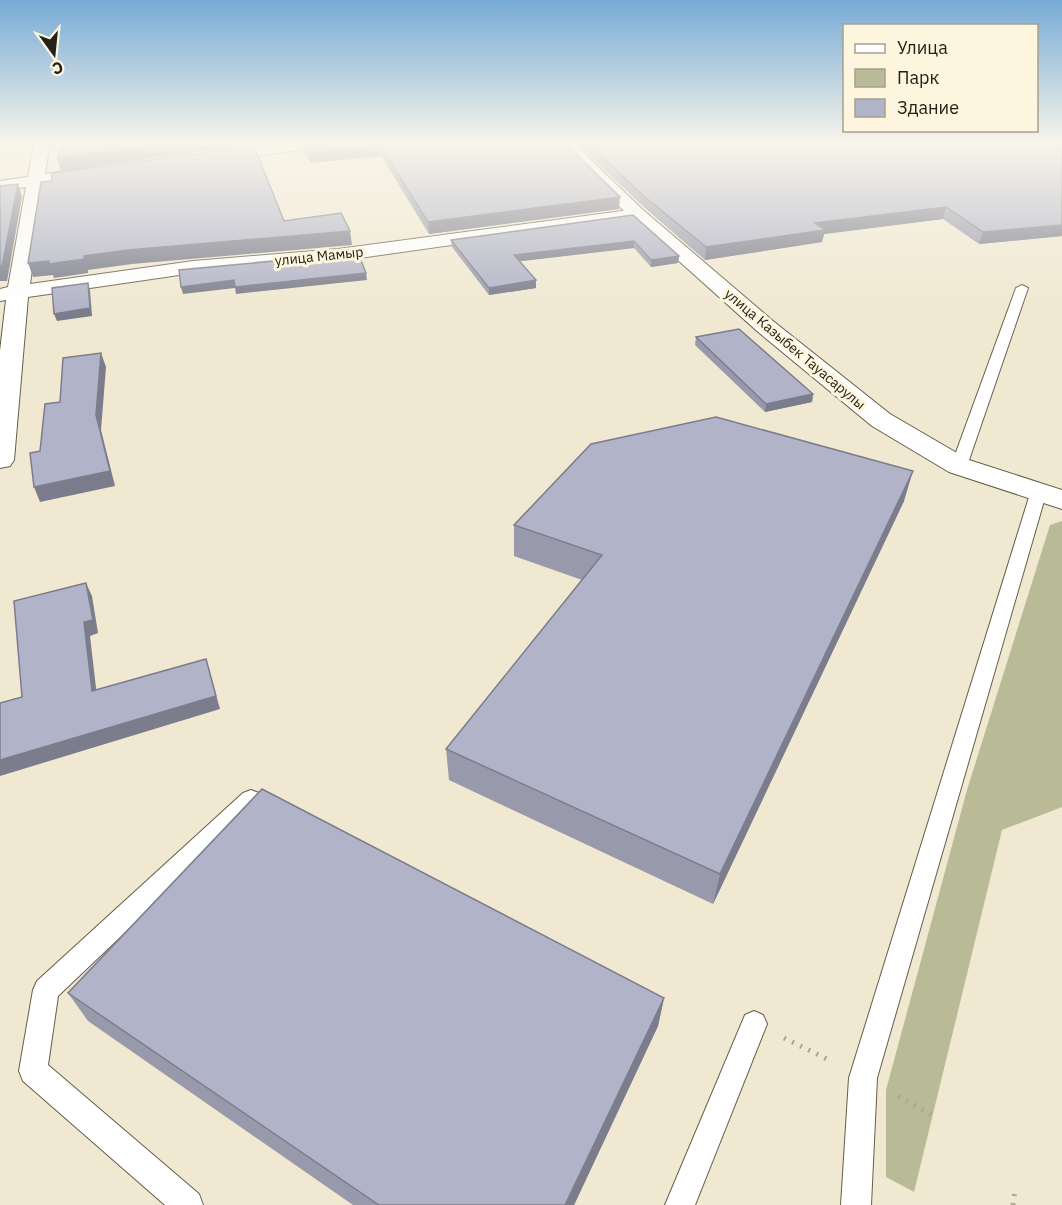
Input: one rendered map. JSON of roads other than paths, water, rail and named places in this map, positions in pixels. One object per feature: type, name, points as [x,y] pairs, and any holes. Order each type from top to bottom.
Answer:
[{"type":"street","points":[[0,460],[9,294],[30,198]]},
{"type":"street","name":"улица Казыбек Тауасарулы","points":[[621,198],[765,326],[881,420],[959,466],[1038,494],[1062,500]]},
{"type":"street","name":"улица Мамыр","points":[[9,294],[193,267],[338,255],[637,214]]},
{"type":"lane","points":[[959,466],[1022,288]]},
{"type":"lane","points":[[856,1205],[863,1078],[1038,494]]},
{"type":"lane","points":[[188,1205],[33,1071],[46,990],[251,799]]},
{"type":"lane","points":[[680,1205],[754,1024]]}]
